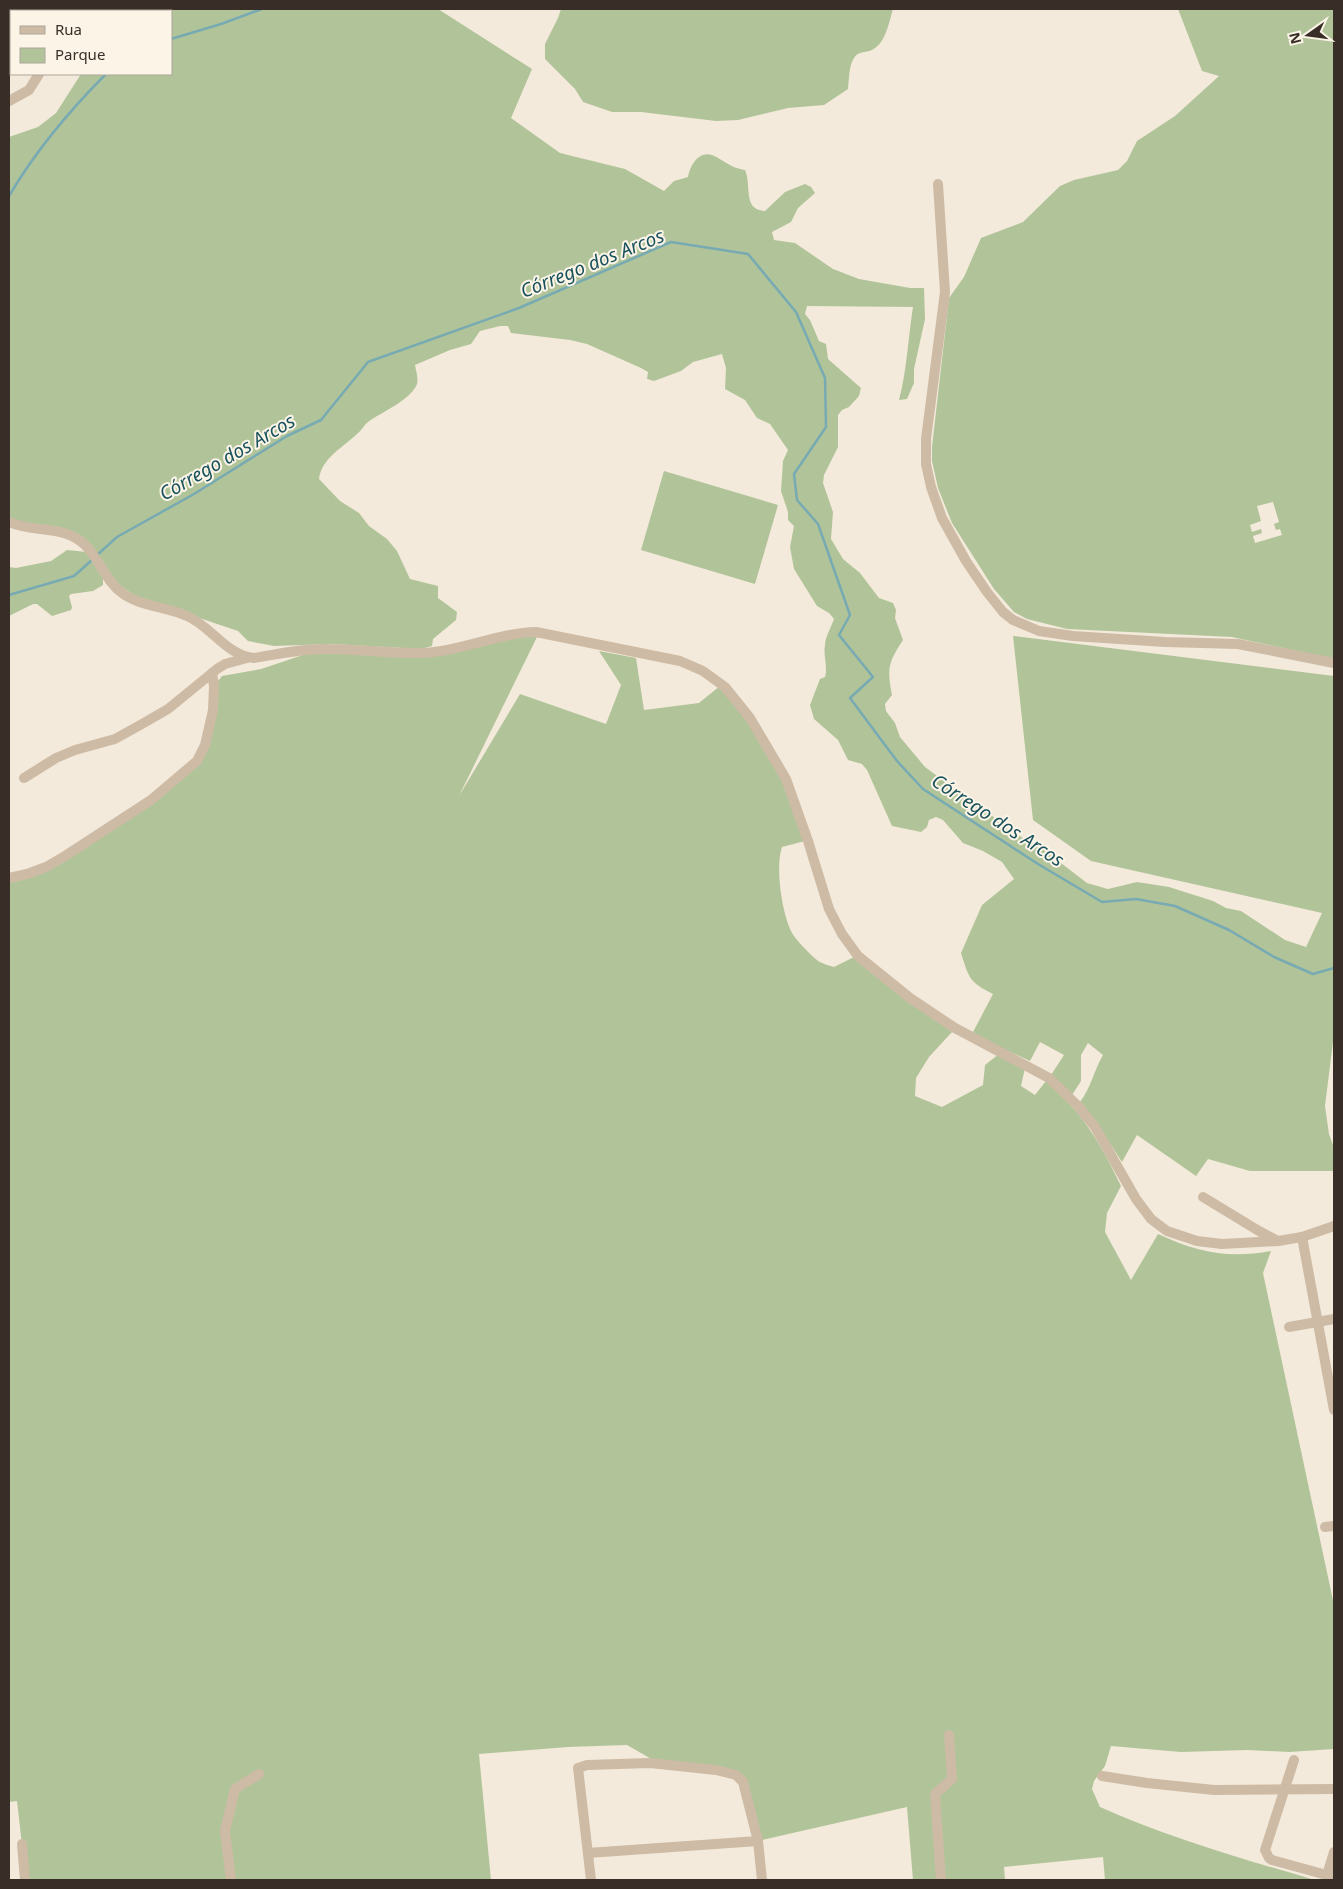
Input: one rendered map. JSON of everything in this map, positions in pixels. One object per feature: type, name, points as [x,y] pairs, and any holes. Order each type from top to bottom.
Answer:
[{"type":"street","points":[[9,102],[29,90],[38,75]]},
{"type":"street","points":[[938,184],[945,292],[926,439],[926,464],[931,487],[942,518],[966,561],[1003,612],[1013,620],[1040,630],[1074,636],[1165,642],[1238,644],[1334,664]]},
{"type":"street","points":[[9,522],[23,527],[69,535],[80,540],[121,592],[136,601],[187,616],[200,623],[237,653],[247,658]]},
{"type":"street","points":[[24,778],[56,758],[75,750],[115,739],[168,709],[225,664],[247,658],[308,649],[422,653],[519,633],[536,632],[680,661],[703,671],[725,687],[750,718],[786,779],[829,909],[842,934],[858,956],[910,998],[955,1028],[1049,1078],[1078,1106],[1095,1127],[1136,1199],[1151,1219],[1167,1231],[1197,1241],[1222,1244],[1278,1241],[1302,1237],[1334,1226]]},
{"type":"street","points":[[9,878],[46,867],[65,856],[151,800],[197,761],[205,745],[214,710],[212,673]]},
{"type":"street","points":[[1203,1197],[1278,1241]]},
{"type":"street","points":[[1302,1237],[1334,1410]]},
{"type":"street","points":[[1289,1327],[1334,1319]]},
{"type":"street","points":[[941,1880],[935,1794],[952,1779],[949,1735]]},
{"type":"street","points":[[1294,1760],[1266,1850],[1269,1858],[1331,1876],[1334,1852]]},
{"type":"street","points":[[591,1880],[578,1771],[581,1766],[587,1765],[650,1763],[716,1770],[736,1775],[743,1782],[758,1842],[762,1880]]},
{"type":"street","points":[[230,1880],[226,1831],[235,1789],[259,1774]]},
{"type":"street","points":[[1102,1776],[1147,1784],[1214,1790],[1334,1789]]},
{"type":"street","points":[[588,1853],[758,1842]]},
{"type":"street","points":[[22,1844],[25,1880]]},
{"type":"green space","points":[[438,9],[532,69],[511,118],[560,153],[625,169],[664,191],[674,181],[688,177],[693,164],[699,157],[707,154],[712,155],[734,167],[745,170],[750,202],[758,210],[765,211],[785,192],[805,184],[811,187],[815,193],[798,208],[791,222],[772,232],[774,240],[795,243],[833,269],[859,279],[910,288],[924,288],[925,319],[914,369],[914,383],[907,399],[899,400],[906,366],[913,307],[807,306],[805,314],[810,320],[819,341],[826,344],[828,359],[861,388],[859,396],[838,415],[838,447],[824,475],[823,483],[833,512],[831,539],[843,559],[860,573],[879,598],[893,603],[896,610],[895,618],[903,640],[894,654],[890,666],[892,695],[885,704],[886,711],[895,723],[900,737],[925,767],[956,790],[961,796],[987,811],[1004,827],[1044,850],[1087,883],[1108,889],[1137,882],[1169,887],[1213,901],[1226,908],[1241,911],[1285,940],[1306,947],[1322,913],[1091,861],[1033,820],[1013,636],[1334,676],[1334,1034],[1325,1106],[1329,1134],[1334,1148],[1334,1171],[1250,1171],[1208,1159],[1196,1176],[1137,1135],[1122,1162],[1098,1125],[1080,1102],[1103,1055],[1088,1043],[1081,1055],[1081,1081],[1072,1095],[1051,1075],[1064,1055],[1040,1042],[1030,1061],[972,1034],[993,994],[974,982],[968,974],[961,953],[982,905],[1014,879],[1002,862],[983,851],[963,843],[943,820],[936,817],[929,820],[927,827],[921,832],[892,826],[867,770],[862,764],[848,760],[838,740],[814,719],[810,705],[820,679],[825,677],[825,642],[834,619],[829,613],[817,606],[794,569],[790,547],[794,526],[788,520],[788,512],[781,491],[783,461],[788,450],[770,424],[757,418],[745,400],[725,389],[726,368],[722,354],[693,362],[681,371],[654,381],[647,379],[648,372],[641,368],[587,344],[570,340],[511,333],[508,326],[500,326],[480,331],[471,344],[450,350],[415,365],[417,382],[411,393],[368,422],[334,453],[324,464],[319,479],[340,501],[359,513],[369,526],[387,539],[397,551],[410,579],[438,586],[438,598],[457,612],[456,620],[433,639],[432,646],[421,649],[331,644],[274,646],[248,641],[238,631],[137,597],[119,585],[88,544],[9,518],[9,137],[38,127],[56,113],[80,75],[172,75],[172,10],[110,10]]},
{"type":"green space","points":[[561,9],[893,9],[881,42],[872,50],[860,53],[852,61],[848,89],[824,105],[788,108],[738,120],[716,121],[641,112],[612,112],[583,102],[575,89],[545,59],[545,44]]},
{"type":"green space","points":[[1178,9],[1334,9],[1334,659],[1232,637],[1067,629],[1027,619],[1014,612],[994,589],[952,523],[938,488],[932,461],[932,447],[949,298],[964,277],[981,238],[1023,222],[1060,186],[1074,180],[1118,170],[1127,161],[1137,141],[1175,116],[1219,76],[1202,71]],"holes":[[[1273,502],[1279,522],[1274,524],[1276,530],[1280,529],[1282,535],[1255,543],[1253,536],[1262,533],[1261,529],[1252,532],[1250,525],[1261,521],[1257,506]]]},
{"type":"green space","points":[[664,471],[778,505],[755,584],[641,550]]},
{"type":"green space","points":[[67,550],[87,552],[103,576],[103,585],[93,591],[71,594],[69,596],[71,610],[52,616],[37,604],[33,604],[9,616],[9,567],[16,568],[51,561]]},
{"type":"green space","points":[[517,636],[537,637],[459,796],[520,694],[606,724],[621,685],[599,651],[636,658],[644,710],[699,703],[720,686],[746,719],[782,780],[805,841],[782,847],[779,866],[780,889],[785,913],[793,934],[799,943],[820,962],[834,967],[854,957],[952,1032],[929,1057],[916,1078],[915,1096],[942,1107],[983,1085],[985,1065],[999,1054],[1025,1068],[1021,1086],[1035,1095],[1046,1081],[1068,1102],[1088,1127],[1106,1156],[1121,1186],[1107,1213],[1105,1232],[1131,1280],[1158,1234],[1199,1249],[1226,1254],[1271,1251],[1263,1273],[1334,1605],[1334,1749],[1289,1752],[1247,1750],[1181,1752],[1111,1746],[1105,1766],[1094,1781],[1092,1789],[1100,1807],[1126,1818],[1206,1847],[1315,1880],[1105,1880],[1103,1857],[1004,1867],[1005,1880],[913,1880],[907,1807],[758,1841],[736,1775],[660,1764],[627,1745],[568,1747],[479,1754],[491,1880],[26,1880],[17,1801],[9,1802],[9,880],[27,878],[198,764],[216,709],[218,681],[222,676],[261,669],[312,652],[422,656]]},
{"type":"waterway","points":[[172,39],[262,9]]},
{"type":"waterway","points":[[9,196],[30,163],[54,132],[105,75]]},
{"type":"waterway","name":"Córrego dos Arcos","points":[[96,556],[117,537],[194,494],[287,436],[321,420],[368,362],[519,308],[671,242],[748,254],[796,312],[825,378],[826,427],[794,474],[797,500],[818,524],[850,615],[839,635],[873,677],[850,698],[897,761],[923,789],[1038,864],[1102,902],[1136,899],[1175,906],[1229,930],[1274,957],[1313,974],[1334,968]]},
{"type":"waterway","name":"Córrego dos Arcos","points":[[9,595],[74,576],[92,560]]}]
